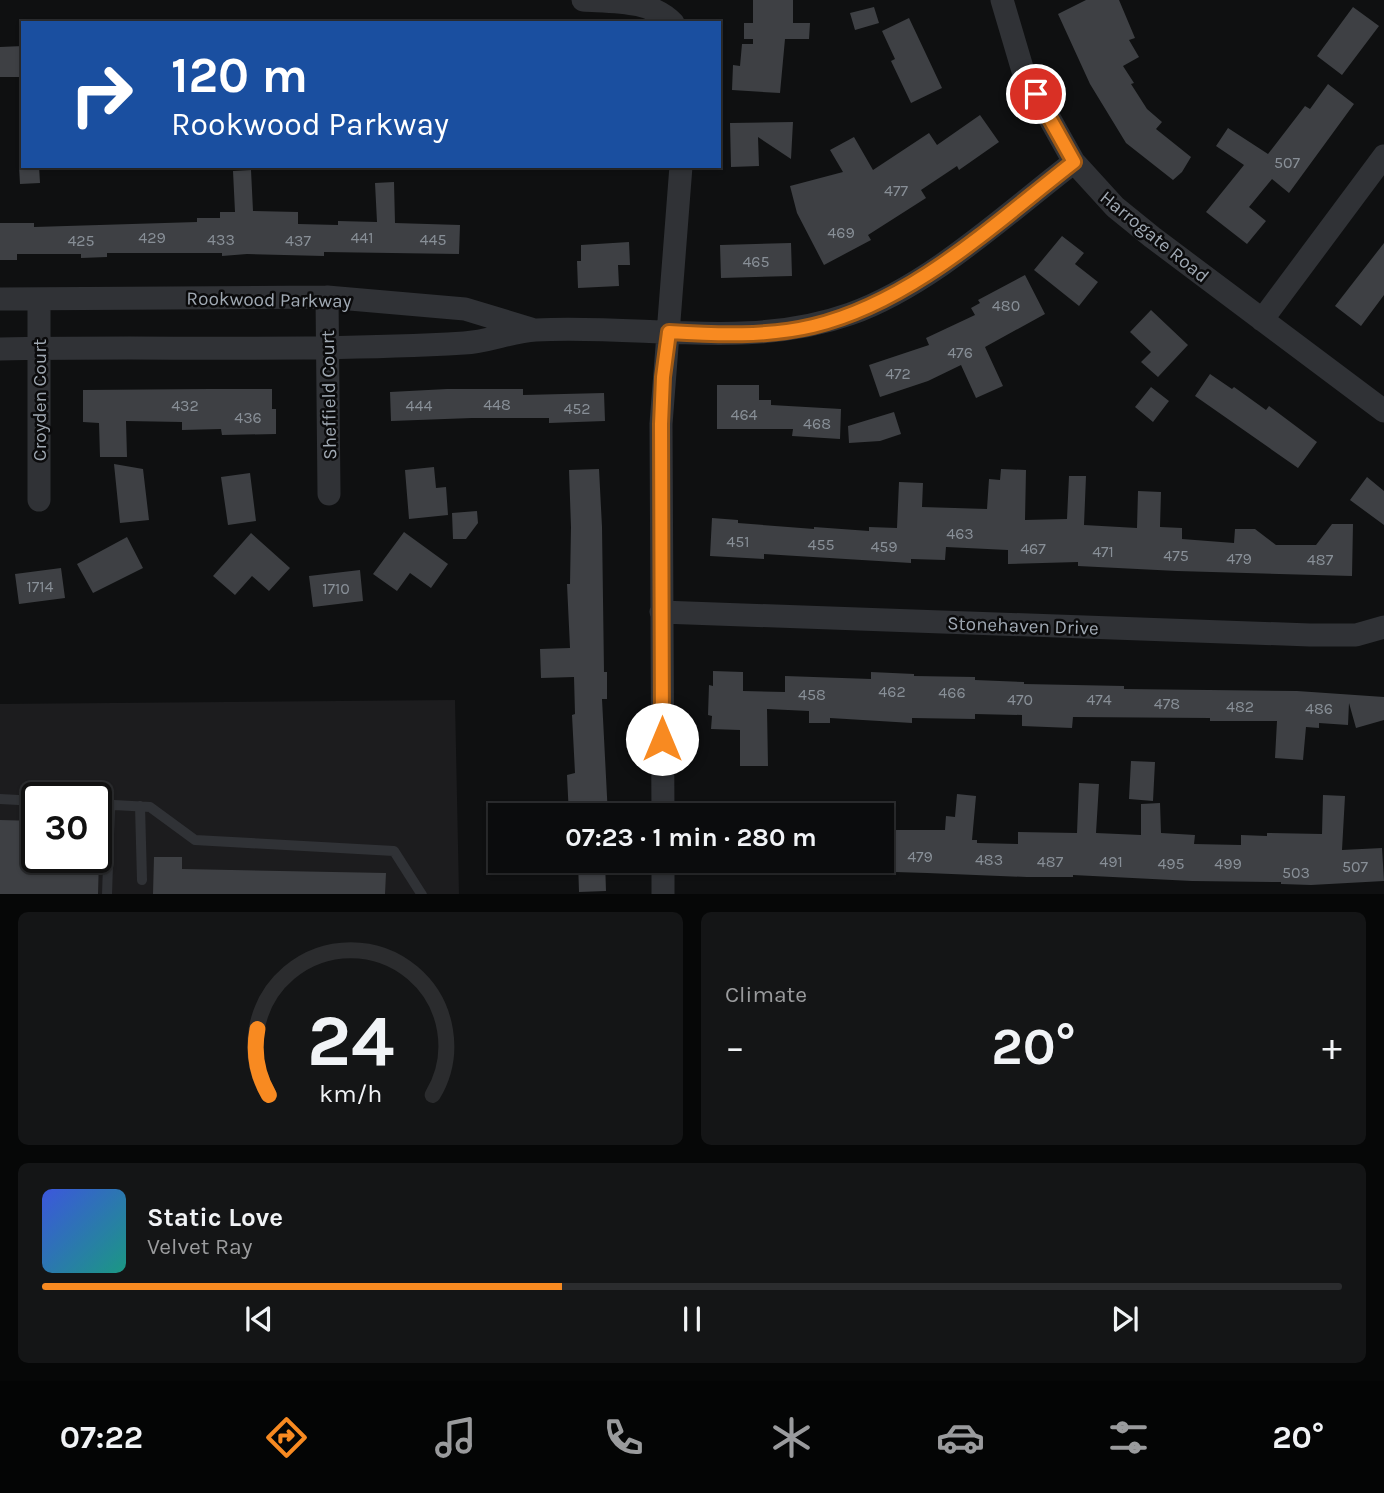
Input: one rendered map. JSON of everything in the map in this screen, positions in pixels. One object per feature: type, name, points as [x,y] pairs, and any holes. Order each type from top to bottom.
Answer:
[{"type":"street","points":[[583,0],[644,3],[660,10],[671,21]]},
{"type":"street","name":"Harrogate Road","points":[[1002,0],[1023,71],[1074,162],[1115,207],[1384,411]]},
{"type":"street","points":[[1262,320],[1384,156]]},
{"type":"street","name":"Rookwood Parkway","points":[[0,349],[328,348],[468,343],[534,330],[707,334],[764,333],[813,326],[892,297],[936,269],[1074,162]]},
{"type":"street","points":[[663,803],[661,424],[681,168]]},
{"type":"street","name":"Rookwood Parkway","points":[[0,299],[327,297],[465,309],[534,330]]},
{"type":"street","name":"Sheffield Court","points":[[327,297],[330,494]]},
{"type":"street","name":"Croyden Court","points":[[39,299],[39,500]]},
{"type":"street","name":"Stonehaven Drive","points":[[661,612],[1310,635],[1356,635],[1384,627]]},
{"type":"street","points":[[663,873],[663,894]]},
{"type":"lane","points":[[0,799],[21,800]]},
{"type":"lane","points":[[112,805],[150,807],[194,840],[394,851],[422,894]]},
{"type":"lane","points":[[140,806],[142,880]]},
{"type":"lane","points":[[107,894],[108,873]]},
{"type":"shaded area","points":[[455,700],[459,894],[0,894],[0,704]]},
{"type":"building","points":[[753,0],[793,0],[793,23],[810,23],[809,39],[785,39],[780,93],[732,90],[733,65],[740,66],[742,44],[753,44],[753,39],[744,39],[744,23],[753,23]]},
{"type":"building","points":[[1086,0],[1119,0],[1135,38],[1129,40],[1139,57],[1123,66],[1134,83],[1131,84],[1147,109],[1162,122],[1156,129],[1191,157],[1182,172],[1173,180],[1126,143],[1090,84],[1058,14]]},
{"type":"building","points":[[874,7],[879,23],[855,30],[850,13]]},
{"type":"building","points":[[1353,7],[1379,26],[1342,75],[1317,56]]},
{"type":"building","points":[[909,18],[942,88],[911,103],[891,61],[895,59],[882,31]]},
{"type":"building","points":[[21,46],[21,77],[0,77],[0,47]]},
{"type":"building","points":[[1328,84],[1354,104],[1289,193],[1272,179],[1249,207],[1266,221],[1247,244],[1206,212],[1244,165],[1216,146],[1228,128],[1268,154],[1305,106],[1310,109]]},
{"type":"building","points":[[980,115],[999,142],[959,170],[957,166],[921,190],[926,198],[868,235],[871,240],[824,265],[797,213],[790,186],[843,172],[830,150],[854,137],[873,170],[929,133],[937,145]]},
{"type":"building","points":[[793,122],[791,159],[758,137],[759,166],[731,167],[730,123]]},
{"type":"building","points":[[19,166],[39,168],[40,183],[20,184]]},
{"type":"building","points":[[251,170],[253,211],[298,212],[298,224],[377,222],[375,183],[394,182],[395,223],[460,225],[459,254],[324,252],[324,256],[222,256],[222,253],[107,253],[107,257],[81,258],[81,254],[17,254],[17,260],[0,260],[0,223],[34,223],[34,227],[197,222],[197,218],[220,218],[220,212],[235,212],[233,171]]},
{"type":"building","points":[[1062,236],[1084,253],[1075,264],[1098,282],[1079,306],[1034,270]]},
{"type":"building","points":[[629,242],[630,265],[618,265],[619,286],[578,288],[577,261],[581,261],[581,245]]},
{"type":"building","points":[[791,243],[792,276],[721,278],[720,245]]},
{"type":"building","points":[[1384,243],[1384,295],[1361,326],[1335,306]]},
{"type":"building","points":[[1025,275],[1045,314],[985,347],[1003,386],[976,398],[961,365],[928,381],[880,397],[869,365],[929,345],[926,338],[975,315],[971,308],[980,303],[978,300]]},
{"type":"building","points":[[1151,310],[1188,345],[1158,377],[1141,362],[1151,352],[1130,332]]},
{"type":"building","points":[[1210,374],[1266,410],[1269,406],[1317,442],[1298,468],[1195,396]]},
{"type":"building","points":[[717,385],[759,385],[759,400],[771,400],[771,405],[841,409],[840,439],[792,436],[793,429],[717,429]]},
{"type":"building","points":[[1151,387],[1169,401],[1153,422],[1135,407]]},
{"type":"building","points":[[272,389],[272,409],[276,409],[276,434],[222,435],[221,429],[182,430],[182,422],[126,421],[127,457],[100,457],[99,423],[83,422],[83,390]]},
{"type":"building","points":[[523,389],[523,395],[604,393],[605,421],[549,423],[549,418],[472,418],[391,421],[390,392]]},
{"type":"building","points":[[894,412],[901,434],[880,441],[849,443],[848,426]]},
{"type":"building","points":[[114,464],[143,469],[149,520],[120,523]]},
{"type":"building","points":[[434,467],[436,488],[446,487],[448,515],[409,519],[405,470]]},
{"type":"building","points":[[599,469],[604,672],[607,672],[607,699],[602,699],[607,803],[568,803],[567,775],[575,773],[572,715],[575,714],[574,677],[541,678],[540,649],[570,648],[567,584],[570,584],[571,527],[569,470]]},
{"type":"building","points":[[1001,469],[1026,470],[1025,520],[1067,519],[1069,476],[1086,476],[1084,525],[1137,528],[1138,491],[1161,492],[1160,527],[1182,528],[1182,539],[1234,543],[1235,529],[1255,529],[1276,545],[1316,545],[1332,524],[1353,524],[1352,576],[1078,566],[1078,562],[1008,564],[1008,550],[946,547],[945,560],[911,559],[911,563],[764,554],[764,559],[710,556],[712,518],[738,520],[738,523],[814,529],[869,531],[869,527],[897,528],[899,482],[923,483],[922,507],[987,509],[989,479],[1000,480]]},
{"type":"building","points":[[250,473],[256,521],[228,525],[221,477]]},
{"type":"building","points":[[1367,477],[1384,491],[1384,525],[1350,500]]},
{"type":"building","points":[[477,511],[478,523],[466,539],[453,539],[452,513]]},
{"type":"building","points":[[404,532],[448,564],[431,588],[410,573],[397,591],[373,574]]},
{"type":"building","points":[[251,533],[290,568],[269,591],[252,576],[235,595],[213,576]]},
{"type":"building","points":[[127,537],[143,568],[93,593],[77,564]]},
{"type":"building","points":[[61,568],[65,598],[19,604],[15,574]]},
{"type":"building","points":[[360,570],[363,601],[313,607],[309,576]]},
{"type":"building","points":[[713,671],[743,672],[743,691],[785,692],[785,676],[871,679],[871,672],[975,677],[975,680],[1024,684],[1124,686],[1124,689],[1297,691],[1384,697],[1384,720],[1356,728],[1349,703],[1348,725],[1319,723],[1319,728],[1306,727],[1303,760],[1275,758],[1277,721],[1073,717],[1072,728],[1022,726],[1022,715],[975,714],[975,719],[912,718],[912,723],[830,718],[830,723],[809,723],[809,711],[767,709],[768,766],[740,766],[740,730],[711,729],[712,716],[708,715],[709,685],[713,686]]},
{"type":"building","points":[[1131,761],[1155,762],[1153,801],[1129,799]]},
{"type":"building","points":[[1079,783],[1099,784],[1096,833],[1141,835],[1141,804],[1160,803],[1161,833],[1195,835],[1194,844],[1241,845],[1241,835],[1322,834],[1323,795],[1345,796],[1342,850],[1382,848],[1384,881],[1311,885],[1073,875],[1027,877],[895,872],[894,830],[945,830],[946,816],[955,817],[957,794],[976,796],[972,840],[977,840],[977,843],[1018,844],[1018,832],[1077,833]]},
{"type":"building","points":[[0,820],[21,821],[21,873],[99,873],[98,894],[0,894]]},
{"type":"building","points":[[154,857],[182,857],[182,869],[386,873],[385,894],[153,894]]},
{"type":"building","points":[[578,873],[605,873],[606,891],[579,892]]},
{"type":"route","points":[[662,739],[661,424],[669,332],[764,333],[813,326],[892,297],[936,269],[1074,162],[1036,94]]}]
